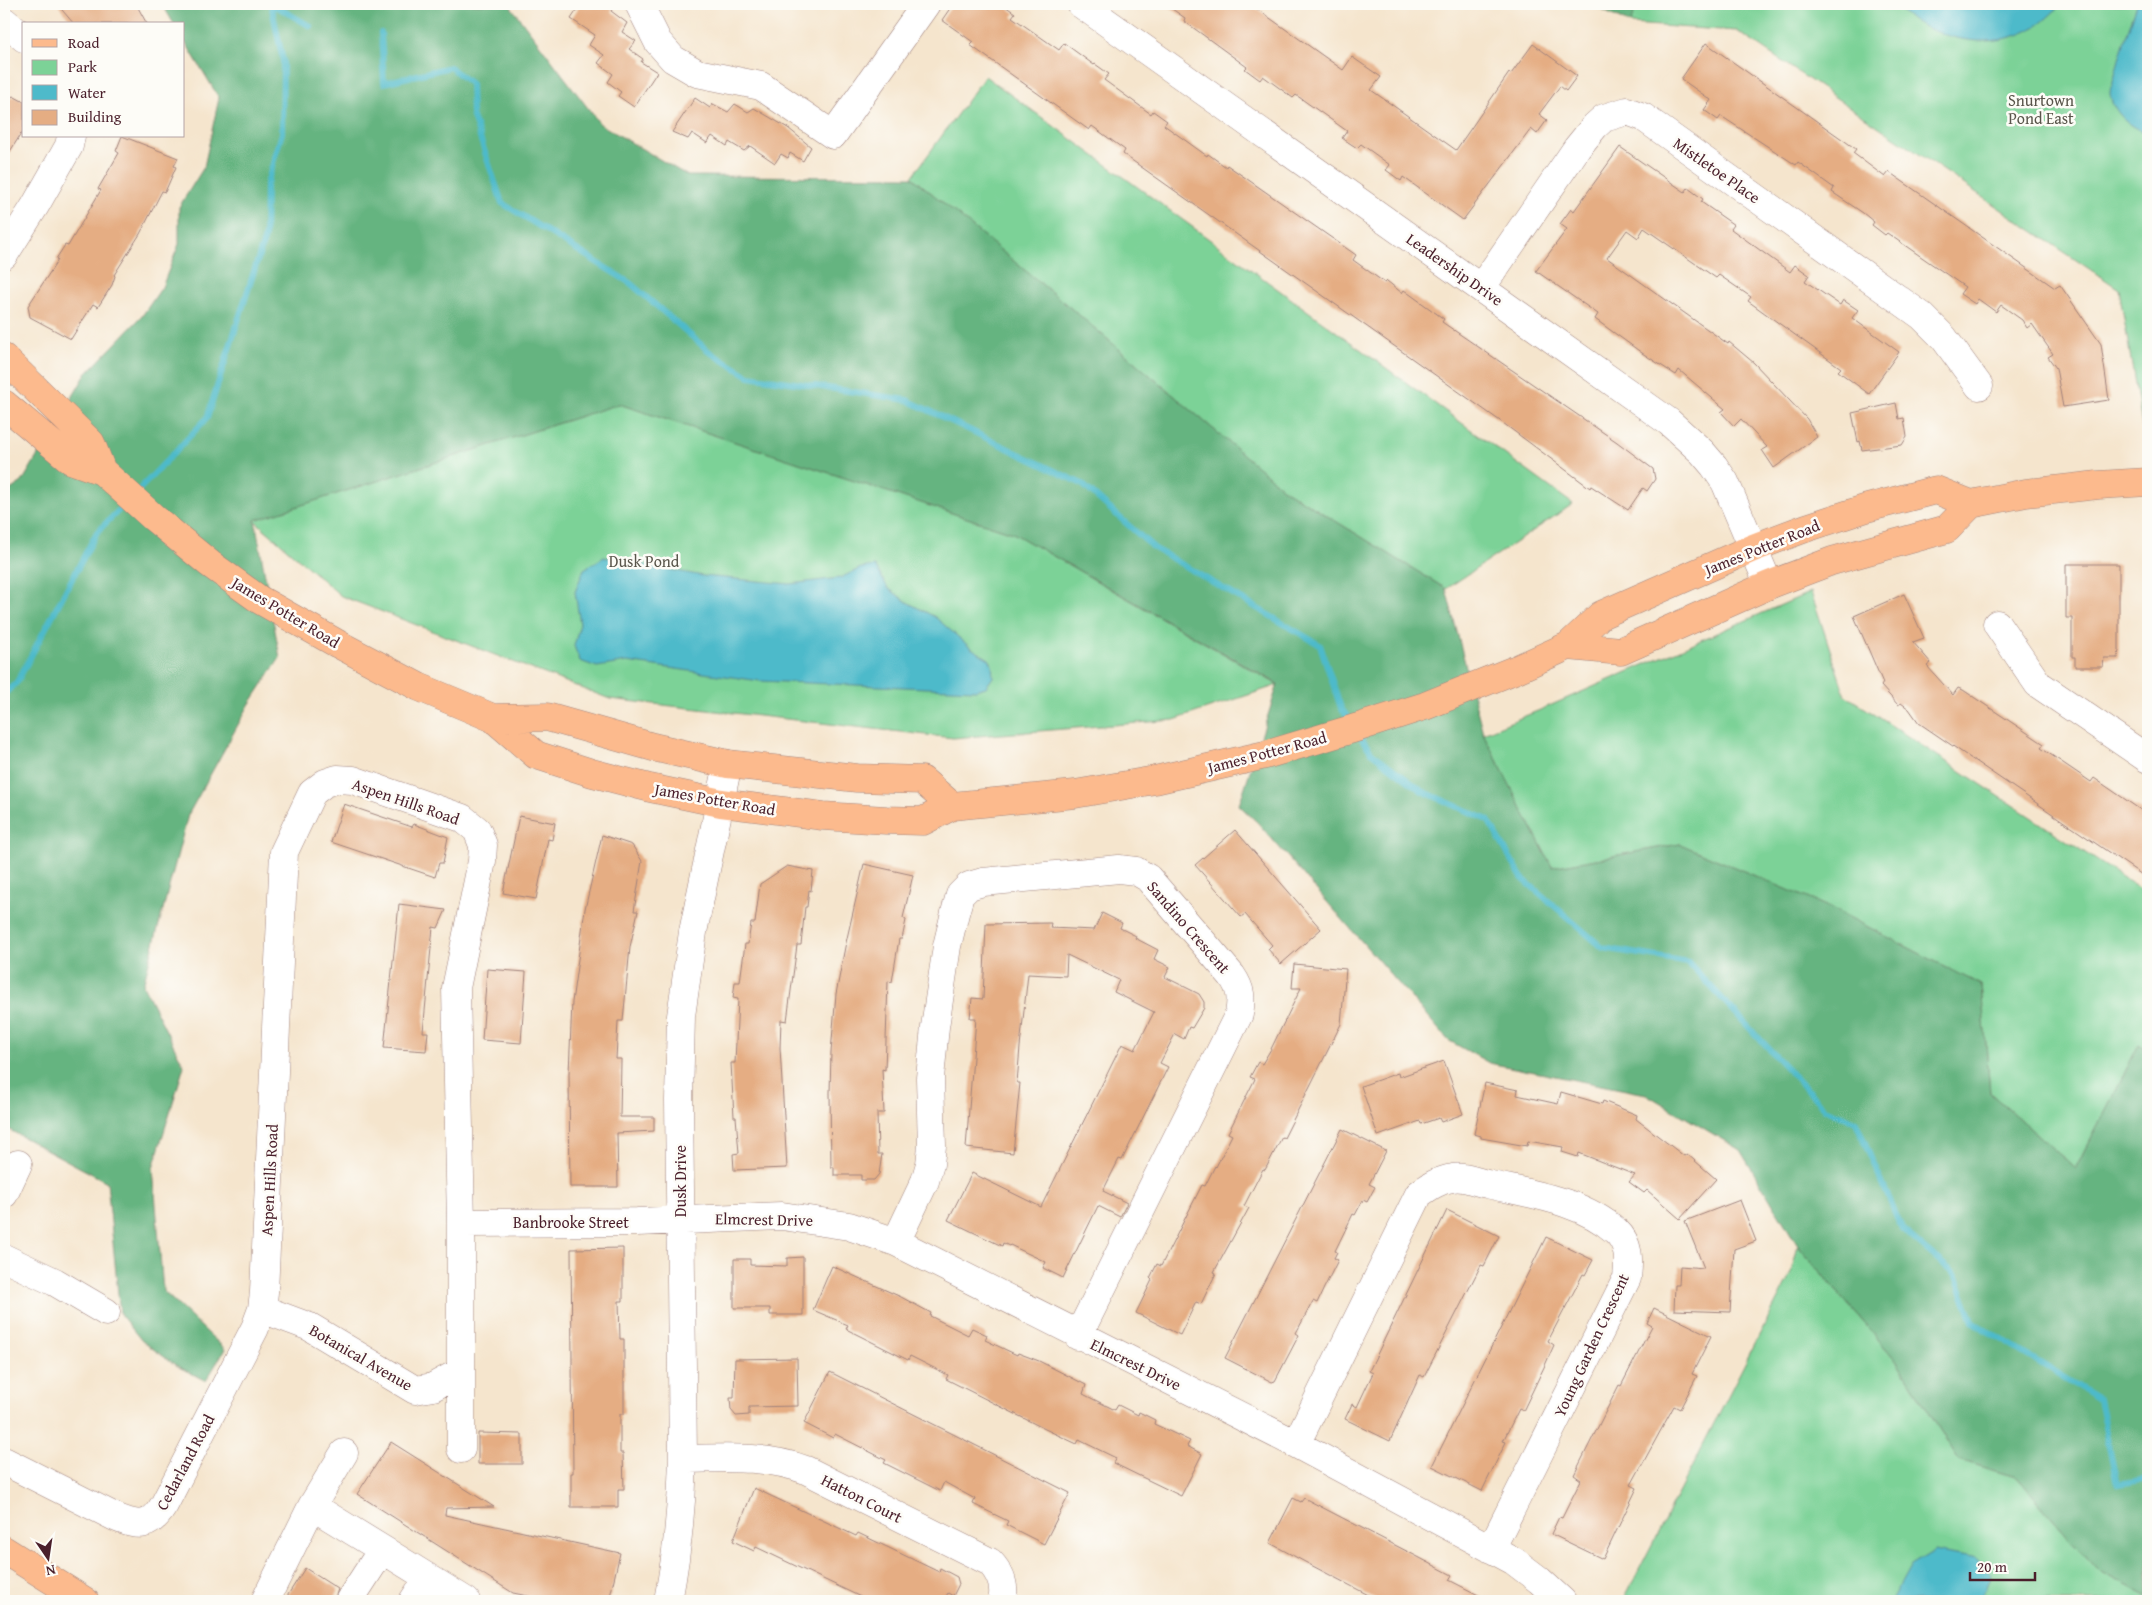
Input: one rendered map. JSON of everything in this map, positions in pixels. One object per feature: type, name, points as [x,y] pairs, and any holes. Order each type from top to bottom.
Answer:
[{"type":"main road","name":"James Potter Road","points":[[4,358],[92,443],[109,477]]},
{"type":"main road","name":"James Potter Road","points":[[4,404],[71,460],[109,477],[154,518],[210,564],[260,600],[419,687],[492,718],[536,755],[642,786],[721,803],[823,816],[923,821],[952,806],[1075,794],[1155,780],[1265,754],[1425,706],[1470,689],[1568,646],[1601,615],[1753,548],[1806,528],[1867,508],[1936,490],[1971,504],[1947,529],[1839,559],[1769,585],[1621,651],[1568,646]]},
{"type":"main road","points":[[1971,504],[2026,493],[2098,485],[2148,482]]},
{"type":"main road","name":"James Potter Road","points":[[492,718],[547,717],[653,747],[728,764],[857,778],[922,780],[952,806]]},
{"type":"main road","points":[[4,1550],[85,1601]]},
{"type":"street","points":[[639,4],[658,42],[674,59],[697,73],[761,86],[833,135],[926,4]]},
{"type":"street","name":"Leadership Drive","points":[[1081,4],[1652,409],[1702,452],[1725,482],[1769,585]]},
{"type":"street","points":[[4,21],[22,36]]},
{"type":"street","name":"Mistletoe Place","points":[[1481,288],[1577,148],[1595,126],[1604,118],[1628,112],[1643,117],[1922,316],[1944,338],[1979,386]]},
{"type":"street","points":[[4,255],[35,206],[69,146],[71,138]]},
{"type":"street","points":[[1996,624],[2038,684],[2148,759]]},
{"type":"street","name":"Dusk Drive","points":[[668,1601],[681,1515],[683,1459],[680,1220],[681,1016],[693,932],[728,764]]},
{"type":"street","name":"Aspen Hills Road","points":[[262,1309],[284,852],[312,793],[325,783],[337,779],[353,780],[462,818],[477,830],[482,845],[482,861],[456,988],[461,1223]]},
{"type":"street","name":"Sandino Crescent","points":[[896,1242],[925,1181],[930,1164],[932,1146],[930,1078],[935,1028],[947,946],[960,895],[969,886],[983,882],[1119,869],[1136,871],[1148,878],[1232,976],[1239,986],[1241,1000],[1239,1014],[1078,1336]]},
{"type":"street","points":[[4,1194],[18,1164]]},
{"type":"street","name":"Young Garden Crescent","points":[[1296,1444],[1419,1194],[1436,1182],[1455,1177],[1556,1199],[1594,1217],[1617,1232],[1627,1248],[1629,1260],[1627,1278],[1491,1549]]},
{"type":"street","name":"Elmcrest Drive","points":[[680,1220],[766,1216],[798,1217],[849,1226],[896,1242],[1078,1336],[1296,1444],[1491,1549],[1532,1575],[1562,1601]]},
{"type":"street","name":"Banbrooke Street","points":[[461,1223],[680,1220]]},
{"type":"street","points":[[461,1223],[460,1372],[462,1449]]},
{"type":"street","points":[[4,1258],[55,1282],[106,1312]]},
{"type":"street","name":"Botanical Avenue","points":[[262,1309],[310,1327],[415,1390],[432,1387],[460,1372]]},
{"type":"street","name":"Cedarland Road","points":[[4,1461],[131,1524],[147,1523],[157,1516],[164,1504],[255,1328],[262,1309]]},
{"type":"street","points":[[265,1601],[312,1506],[344,1453]]},
{"type":"street","name":"Hatton Court","points":[[683,1459],[732,1457],[767,1459],[787,1463],[806,1470],[990,1562],[998,1571],[1002,1580],[1004,1590],[1002,1601]]},
{"type":"street","points":[[312,1506],[466,1601]]},
{"type":"street","points":[[349,1601],[382,1550]]},
{"type":"street","points":[[413,1601],[428,1578]]},
{"type":"green space","points":[[162,4],[509,4],[600,124],[688,176],[912,177],[1079,315],[1285,490],[1446,589],[1483,733],[1552,867],[1680,844],[1833,909],[1981,985],[1990,1093],[2076,1169],[2139,1044],[2148,1050],[2148,1597],[2098,1570],[2017,1477],[1959,1460],[1895,1359],[1798,1246],[1740,1150],[1646,1094],[1489,1063],[1448,1040],[1258,823],[1239,805],[1278,684],[1013,533],[619,404],[255,520],[280,658],[249,705],[188,815],[143,985],[184,1066],[153,1168],[163,1291],[225,1349],[206,1381],[177,1366],[142,1341],[120,1314],[107,1182],[4,1127],[4,494],[22,482],[86,374],[142,316],[162,287],[179,244],[179,207],[204,167],[219,98],[185,42],[185,22],[173,22]]},
{"type":"green space","points":[[1590,4],[1637,4],[1630,24]]},
{"type":"green space","name":"Snurtown Pond East","points":[[1637,4],[2148,4],[2148,437],[2144,437],[2119,289],[1737,31],[1630,24]]},
{"type":"green space","points":[[985,76],[1573,504],[1446,589],[1285,490],[1079,315],[912,177]]},
{"type":"green space","name":"Dusk Pond","points":[[619,404],[1013,533],[1278,685],[1174,720],[953,738],[610,699],[341,596],[254,520]]},
{"type":"green space","points":[[1811,592],[1845,695],[2148,894],[2148,1050],[2139,1045],[2076,1169],[1990,1093],[1981,985],[1833,909],[1680,844],[1552,867],[1483,733]]},
{"type":"green space","points":[[1798,1246],[1895,1359],[1959,1460],[2017,1477],[2098,1570],[2148,1597],[2148,1601],[1623,1601],[1791,1273]]},
{"type":"water","points":[[1892,4],[2062,4],[2033,28],[2006,39],[1978,41],[1936,32],[1915,21]]},
{"type":"water","points":[[2137,4],[2148,4],[2148,133],[2129,123],[2118,113],[2110,93]]},
{"type":"water","points":[[604,557],[703,576],[790,584],[840,578],[861,568],[875,566],[888,588],[907,602],[935,617],[971,648],[989,659],[992,664],[993,677],[986,687],[975,690],[760,681],[627,662],[597,667],[580,661],[574,646],[580,624],[575,592],[584,569]]},
{"type":"water","points":[[1936,1550],[1976,1558],[1991,1575],[1980,1601],[1891,1601],[1911,1565]]},
{"type":"building","points":[[57,4],[136,4],[146,22],[72,22]]},
{"type":"building","points":[[581,4],[615,4],[611,11],[627,23],[622,32],[636,41],[629,49],[643,59],[641,62],[657,72],[634,107],[618,96],[621,92],[608,82],[613,74],[598,63],[604,55],[589,45],[595,35],[571,19]]},
{"type":"building","points":[[953,4],[1002,4],[1015,13],[1012,17],[1059,50],[1064,43],[1095,64],[1109,74],[1104,80],[1151,114],[1153,111],[1167,121],[1164,125],[1207,156],[1208,154],[1226,167],[1227,165],[1356,255],[1353,260],[1385,283],[1387,281],[1402,293],[1404,290],[1444,319],[1442,322],[1617,442],[1653,469],[1655,479],[1647,491],[1643,488],[1628,510],[1591,486],[1590,488],[1503,423],[1123,154],[1125,150],[1092,126],[1089,130],[970,45],[973,42],[942,20]]},
{"type":"building","points":[[1165,4],[1250,4],[1343,70],[1352,57],[1381,77],[1371,90],[1456,150],[1509,73],[1511,74],[1533,44],[1577,76],[1566,91],[1560,86],[1539,114],[1547,120],[1537,134],[1531,129],[1463,220],[1403,177],[1401,181],[1386,170],[1390,165],[1361,144],[1357,148],[1342,138],[1347,131],[1296,95],[1293,98],[1263,76],[1260,80],[1245,69],[1247,67],[1184,21],[1185,18]]},
{"type":"building","points":[[1706,43],[1856,149],[1853,153],[1885,177],[1889,172],[2055,288],[2060,285],[2101,344],[2109,400],[2063,407],[2056,368],[2048,357],[2053,354],[2032,324],[2027,328],[2022,320],[2001,305],[1996,312],[1978,299],[1975,304],[1960,294],[1965,287],[1887,233],[1885,235],[1872,225],[1874,222],[1863,213],[1832,192],[1834,188],[1798,162],[1796,165],[1721,116],[1718,120],[1704,110],[1711,100],[1681,79]]},
{"type":"building","points":[[13,96],[22,101],[22,132],[4,161],[4,102]]},
{"type":"building","points":[[695,98],[710,108],[713,104],[728,112],[735,104],[748,112],[754,108],[788,128],[811,147],[803,161],[790,153],[788,158],[781,154],[775,163],[750,146],[744,151],[729,142],[727,146],[712,136],[707,143],[692,133],[688,139],[672,132]]},
{"type":"building","points":[[121,138],[127,138],[178,158],[165,192],[162,191],[140,234],[114,275],[112,285],[98,307],[93,304],[71,339],[30,317],[28,306],[58,260],[56,259],[65,245],[68,246],[101,190],[98,189],[119,153],[116,151]]},
{"type":"building","points":[[1620,147],[1685,192],[1688,188],[1703,199],[1701,202],[1734,225],[1731,229],[1790,272],[1795,265],[1809,275],[1805,281],[1840,305],[1843,300],[1858,310],[1852,318],[1899,352],[1869,394],[1838,371],[1841,368],[1748,301],[1751,297],[1719,275],[1716,278],[1644,228],[1638,238],[1627,230],[1607,258],[1728,344],[1729,342],[1754,363],[1807,419],[1817,437],[1774,468],[1762,450],[1767,447],[1741,419],[1734,426],[1721,412],[1725,409],[1679,370],[1676,375],[1642,353],[1595,319],[1598,314],[1536,271],[1567,229],[1560,224],[1571,209],[1574,211]]},
{"type":"building","points":[[1896,403],[1899,419],[1904,418],[1907,437],[1902,445],[1862,450],[1860,441],[1858,442],[1852,413]]},
{"type":"building","points":[[2066,564],[2119,564],[2118,658],[2104,658],[2103,667],[2075,667],[2075,657],[2072,657],[2072,618],[2066,618]]},
{"type":"building","points":[[1904,594],[1924,638],[1913,642],[1931,663],[1927,666],[1953,695],[1958,688],[1963,690],[2044,744],[2041,748],[2091,782],[2094,778],[2148,815],[2148,879],[1919,723],[1909,709],[1901,703],[1898,705],[1881,686],[1883,683],[1854,616]]},
{"type":"building","points":[[344,804],[412,827],[414,824],[448,837],[443,863],[439,863],[435,877],[331,842]]},
{"type":"building","points":[[519,816],[555,823],[552,840],[548,839],[536,899],[503,893]]},
{"type":"building","points":[[1235,830],[1321,929],[1281,964],[1268,949],[1272,945],[1245,914],[1241,917],[1195,865]]},
{"type":"building","points":[[602,835],[632,845],[642,861],[634,911],[638,911],[630,947],[623,1021],[618,1021],[616,1059],[621,1059],[620,1117],[654,1117],[654,1131],[617,1133],[618,1187],[570,1187],[569,1073],[572,1002],[585,909]]},
{"type":"building","points":[[864,864],[913,875],[903,918],[906,920],[902,939],[899,939],[892,982],[888,981],[885,1070],[882,1069],[884,1113],[877,1113],[878,1154],[882,1154],[879,1174],[874,1180],[861,1180],[861,1175],[834,1175],[834,1167],[831,1167],[831,1052],[836,994]]},
{"type":"building","points":[[787,866],[813,871],[811,891],[809,890],[807,907],[805,907],[801,945],[797,945],[787,1021],[781,1020],[780,1048],[787,1168],[734,1170],[733,1154],[739,1153],[736,1117],[734,1117],[731,1063],[735,1063],[738,999],[733,998],[735,982],[740,982],[745,944],[748,944],[751,923],[755,923],[760,884]]},
{"type":"building","points":[[399,904],[446,910],[438,928],[433,927],[423,1032],[428,1032],[426,1051],[384,1048]]},
{"type":"building","points":[[1102,913],[1122,923],[1120,928],[1158,950],[1154,959],[1170,967],[1165,977],[1199,994],[1204,1002],[1204,1008],[1192,1028],[1189,1027],[1184,1039],[1175,1034],[1160,1063],[1168,1067],[1122,1160],[1119,1159],[1103,1191],[1127,1203],[1120,1217],[1098,1206],[1063,1278],[1043,1268],[1046,1262],[1010,1245],[1003,1243],[1002,1246],[948,1220],[972,1173],[1041,1207],[1122,1044],[1135,1050],[1154,1012],[1114,992],[1119,980],[1067,955],[1066,976],[1028,974],[1020,1047],[1017,1083],[1020,1083],[1013,1153],[966,1148],[976,1018],[970,1018],[972,998],[983,999],[986,924],[1051,923],[1050,928],[1094,930]]},
{"type":"building","points":[[1294,964],[1346,969],[1341,1024],[1284,1138],[1282,1137],[1265,1170],[1263,1169],[1244,1206],[1249,1208],[1214,1272],[1216,1273],[1201,1304],[1196,1302],[1180,1335],[1136,1313],[1152,1280],[1150,1278],[1157,1264],[1161,1266],[1202,1185],[1205,1186],[1216,1167],[1232,1135],[1228,1133],[1255,1079],[1250,1077],[1258,1062],[1262,1064],[1271,1049],[1301,988],[1292,988]]},
{"type":"building","points":[[487,969],[526,972],[521,1043],[482,1040]]},
{"type":"building","points":[[1444,1061],[1463,1114],[1441,1122],[1439,1118],[1421,1124],[1420,1121],[1378,1136],[1361,1086],[1398,1073],[1399,1077]]},
{"type":"building","points":[[1485,1083],[1518,1090],[1517,1095],[1558,1104],[1561,1092],[1602,1104],[1603,1101],[1637,1115],[1636,1119],[1684,1156],[1687,1154],[1716,1179],[1680,1219],[1647,1190],[1644,1193],[1629,1182],[1635,1175],[1579,1153],[1578,1157],[1562,1152],[1563,1147],[1528,1141],[1527,1146],[1481,1138],[1481,1136],[1474,1134]]},
{"type":"building","points":[[1342,1129],[1386,1151],[1369,1184],[1375,1187],[1367,1202],[1363,1200],[1355,1215],[1353,1214],[1335,1251],[1337,1252],[1334,1258],[1338,1260],[1317,1303],[1313,1301],[1296,1333],[1299,1335],[1275,1381],[1272,1382],[1225,1358]]},
{"type":"building","points":[[1740,1200],[1756,1241],[1734,1249],[1730,1312],[1674,1310],[1675,1285],[1679,1285],[1680,1266],[1704,1268],[1685,1221]]},
{"type":"building","points":[[1447,1210],[1499,1236],[1484,1266],[1481,1265],[1424,1377],[1420,1375],[1390,1441],[1345,1419],[1352,1404],[1357,1407],[1373,1373],[1369,1371]]},
{"type":"building","points":[[1546,1237],[1593,1260],[1585,1275],[1583,1274],[1548,1341],[1554,1345],[1523,1411],[1519,1409],[1503,1441],[1506,1442],[1482,1491],[1432,1466]]},
{"type":"building","points":[[623,1248],[623,1301],[619,1301],[620,1339],[624,1339],[624,1414],[620,1414],[620,1453],[623,1453],[624,1489],[618,1489],[618,1507],[571,1507],[571,1473],[573,1473],[571,1249]]},
{"type":"building","points":[[803,1257],[803,1315],[770,1315],[770,1308],[734,1308],[734,1259],[750,1259],[750,1265],[787,1266],[787,1258]]},
{"type":"building","points":[[832,1266],[901,1297],[931,1313],[930,1316],[968,1335],[972,1328],[987,1335],[985,1340],[1017,1355],[1018,1353],[1039,1361],[1086,1385],[1083,1394],[1115,1410],[1118,1405],[1138,1415],[1139,1412],[1155,1420],[1154,1424],[1190,1441],[1187,1446],[1202,1454],[1181,1496],[1113,1463],[1116,1458],[1079,1440],[1077,1444],[1045,1429],[946,1379],[948,1375],[910,1356],[908,1360],[846,1329],[848,1325],[813,1310]]},
{"type":"building","points":[[1654,1308],[1711,1336],[1692,1374],[1697,1376],[1680,1409],[1674,1406],[1631,1485],[1637,1488],[1603,1559],[1551,1534],[1559,1517],[1562,1518],[1581,1480],[1574,1475],[1619,1385],[1621,1386],[1652,1326],[1647,1323]]},
{"type":"building","points":[[797,1358],[798,1406],[749,1407],[749,1415],[736,1416],[731,1410],[730,1398],[734,1398],[735,1359]]},
{"type":"building","points":[[830,1372],[1070,1493],[1044,1544],[1006,1525],[1008,1521],[973,1504],[975,1499],[944,1482],[940,1491],[884,1463],[886,1460],[835,1434],[833,1438],[804,1423]]},
{"type":"building","points":[[478,1433],[522,1434],[522,1464],[478,1464]]},
{"type":"building","points":[[391,1442],[494,1507],[446,1508],[445,1515],[620,1553],[609,1601],[553,1601],[513,1593],[357,1494]]},
{"type":"building","points":[[754,1488],[856,1536],[858,1533],[939,1572],[940,1568],[957,1577],[959,1584],[953,1596],[948,1593],[943,1601],[869,1601],[756,1547],[754,1551],[733,1541]]},
{"type":"building","points":[[1293,1498],[1301,1502],[1304,1498],[1418,1557],[1452,1575],[1449,1580],[1490,1601],[1380,1601],[1305,1562],[1270,1543]]},
{"type":"building","points":[[305,1568],[338,1589],[334,1601],[284,1601]]},
{"type":"waterway","points":[[135,494],[207,418],[265,237],[266,187],[282,133],[283,61],[271,4]]},
{"type":"waterway","points":[[272,4],[310,26]]},
{"type":"waterway","points":[[381,33],[384,83],[450,67],[471,84],[472,114],[502,203],[630,283],[711,353],[749,376],[907,400],[1082,484],[1154,548],[1320,645],[1341,708],[1351,722]]},
{"type":"waterway","points":[[4,694],[17,682],[97,532],[126,503]]},
{"type":"waterway","points":[[1359,735],[1372,753],[1422,791],[1488,820],[1522,878],[1603,948],[1688,962],[1825,1109],[1856,1122],[1902,1229],[1955,1274],[1973,1322],[2099,1399],[2117,1484],[2148,1479]]}]
